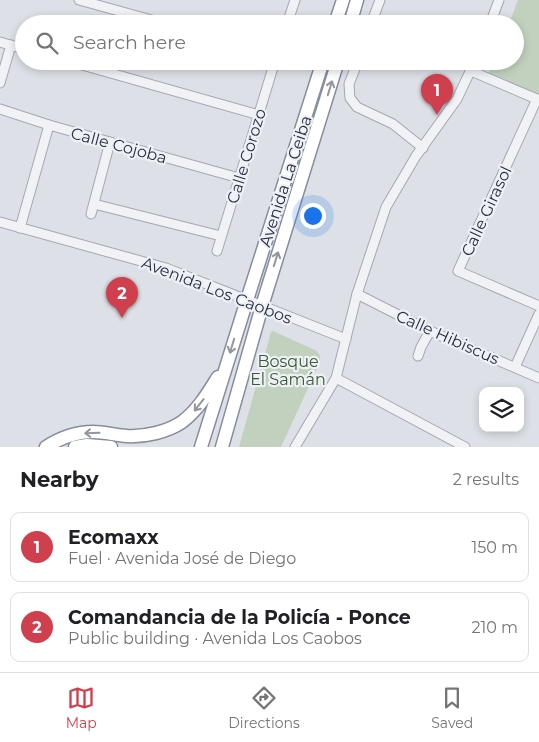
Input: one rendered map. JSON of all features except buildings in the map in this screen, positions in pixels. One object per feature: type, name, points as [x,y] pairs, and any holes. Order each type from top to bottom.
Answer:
[{"type":"highway","points":[[338,15],[343,0]]},
{"type":"highway","points":[[353,15],[357,0]]},
{"type":"highway","name":"Avenida La Ceiba","points":[[201,447],[320,70]]},
{"type":"highway","name":"Avenida La Ceiba","points":[[223,447],[262,306],[335,70]]},
{"type":"highway","points":[[46,447],[55,441],[77,434],[91,432],[141,436],[169,429],[182,422],[195,410],[226,365]]},
{"type":"highway","points":[[75,447],[87,445],[111,447]]},
{"type":"street","points":[[79,0],[133,15]]},
{"type":"street","points":[[290,15],[295,0]]},
{"type":"street","points":[[374,15],[380,0]]},
{"type":"street","points":[[493,15],[499,0]]},
{"type":"street","points":[[0,42],[15,46]]},
{"type":"street","points":[[0,83],[11,45]]},
{"type":"street","points":[[100,70],[259,115]]},
{"type":"street","name":"Calle Corozo","points":[[217,251],[272,70]]},
{"type":"street","points":[[354,70],[349,84],[350,98],[357,107],[393,124],[423,148]]},
{"type":"street","points":[[296,447],[336,378],[357,294],[386,207],[416,156],[457,99],[471,71],[538,100]]},
{"type":"street","name":"Calle Girasol","points":[[538,100],[458,271],[539,306]]},
{"type":"street","name":"Calle Cojoba","points":[[0,109],[50,125],[239,178]]},
{"type":"street","points":[[20,228],[50,125]]},
{"type":"street","points":[[91,214],[110,142]]},
{"type":"street","points":[[94,204],[222,236]]},
{"type":"street","name":"Avenida Los Caobos","points":[[0,222],[166,268],[346,339]]},
{"type":"street","name":"Calle Hibiscus","points":[[357,294],[430,331],[539,378]]},
{"type":"street","points":[[515,367],[539,314]]},
{"type":"street","points":[[418,356],[430,331]]},
{"type":"street","points":[[336,378],[465,447]]},
{"type":"green space","points":[[518,0],[539,0],[539,97],[488,74],[490,70],[524,70],[524,15],[512,15]]},
{"type":"green space","name":"Bosque El Samán","points":[[273,331],[317,351],[320,356],[320,362],[281,447],[239,447],[271,332]]},
{"type":"place","name":"Ecomaxx","points":[[437,115]]},
{"type":"place","name":"Comandancia de la Policía - Ponce","points":[[122,318]]}]
